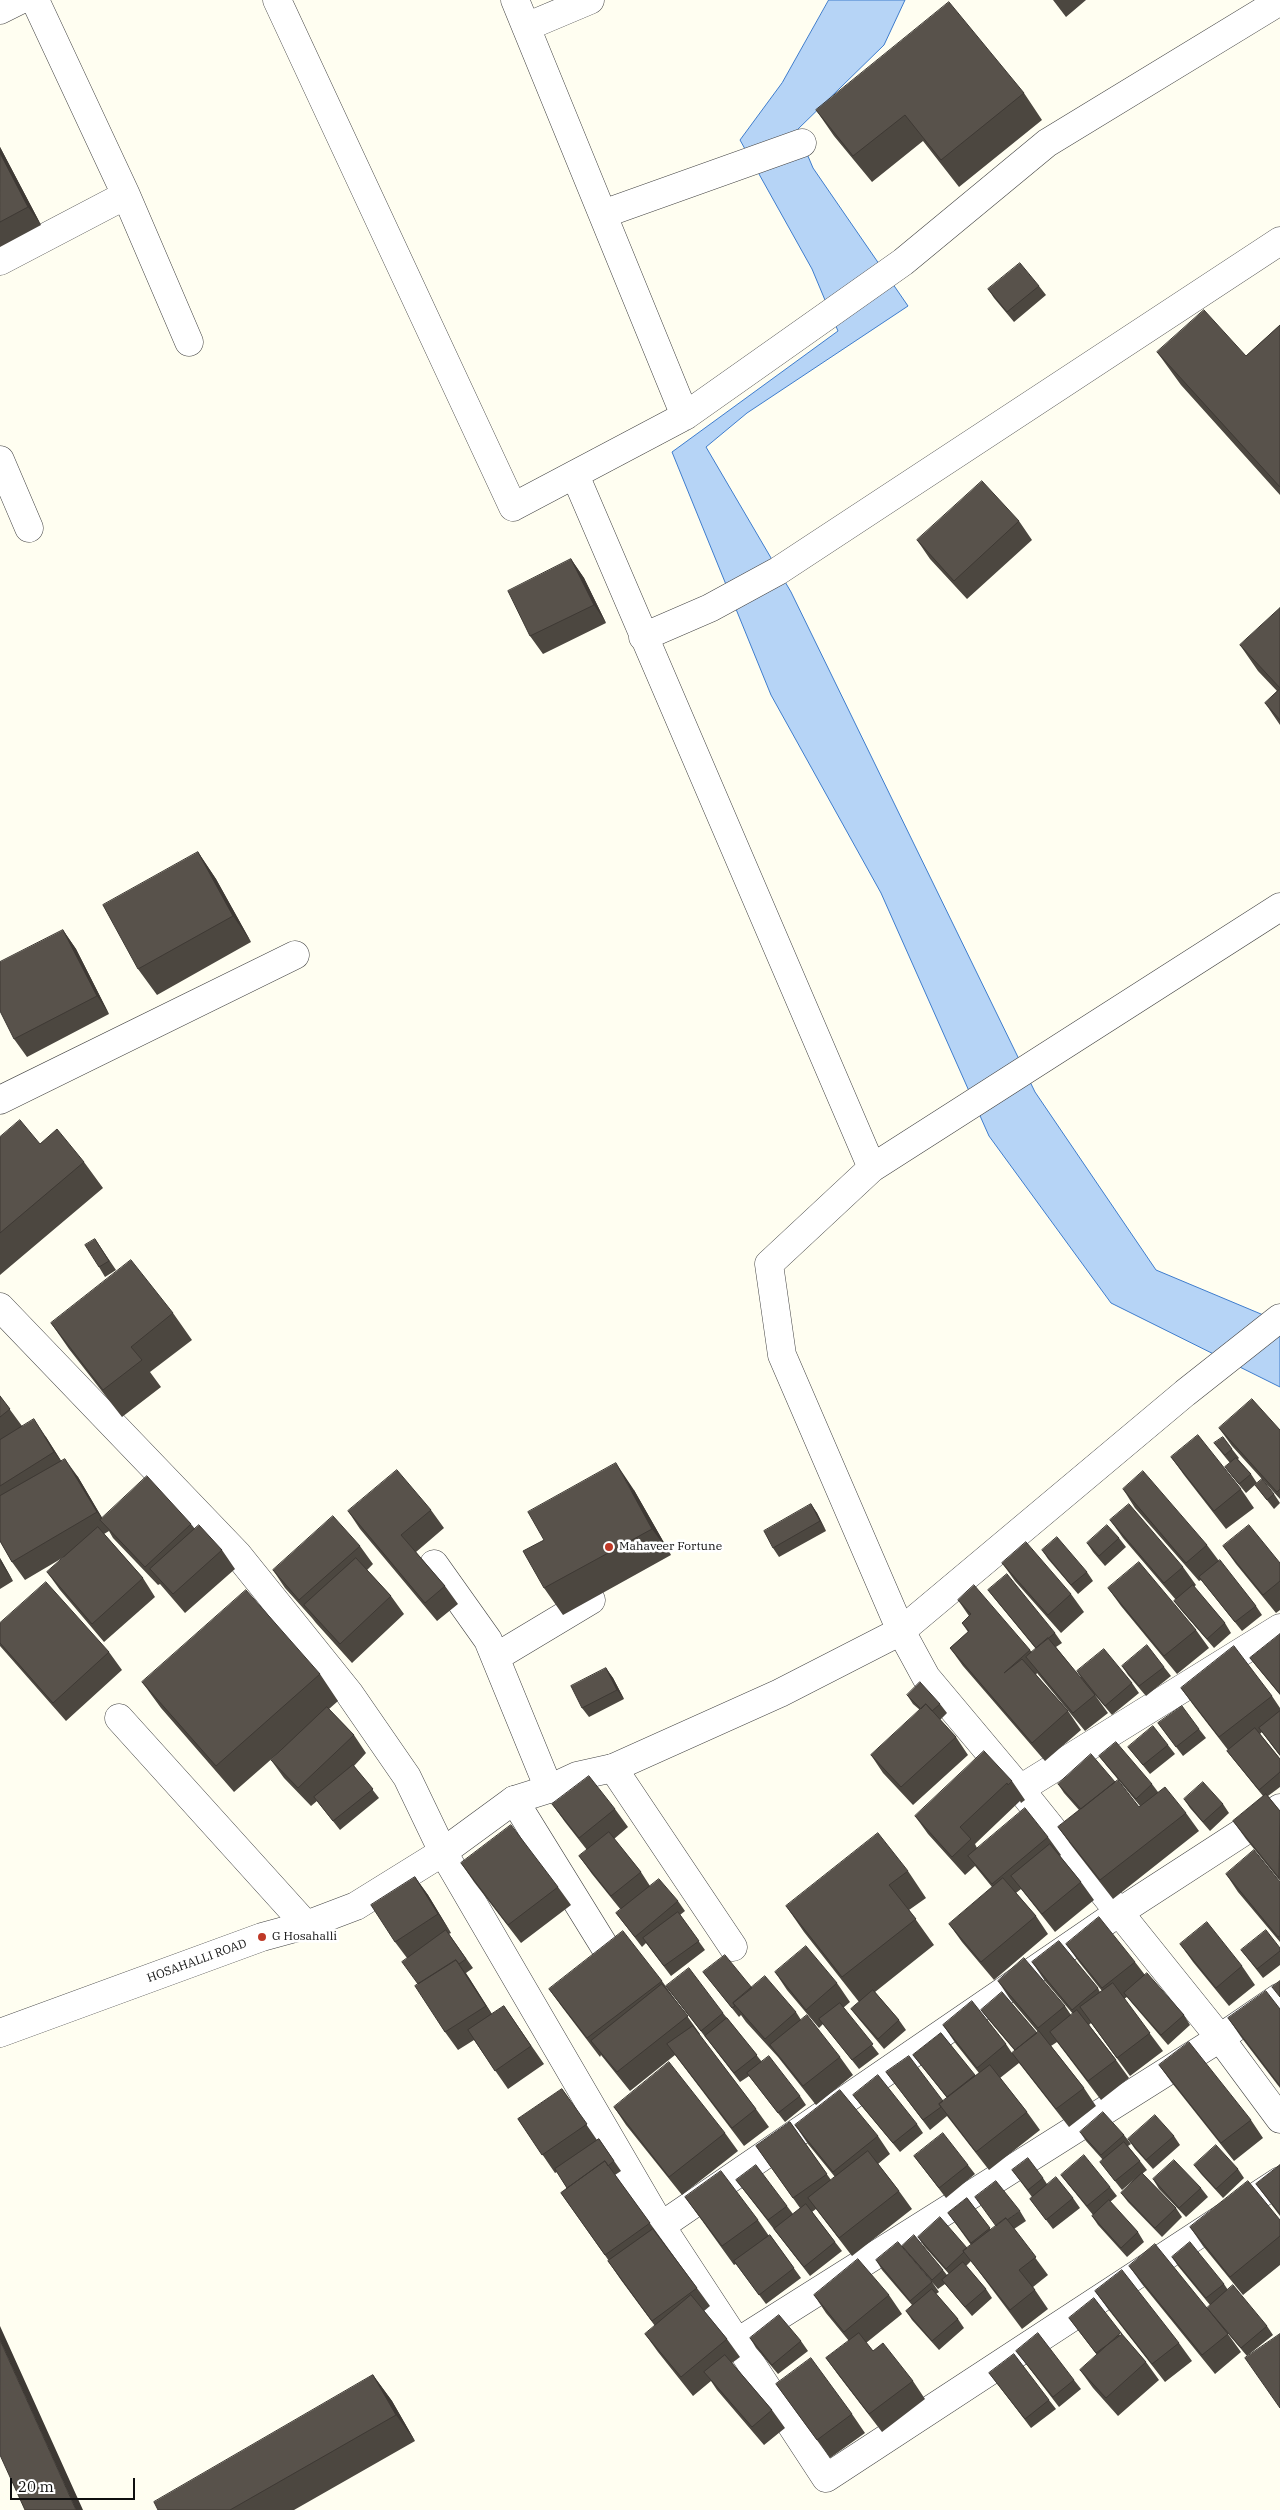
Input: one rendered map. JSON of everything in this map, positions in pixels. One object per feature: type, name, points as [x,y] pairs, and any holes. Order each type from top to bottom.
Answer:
[{"type":"street","points":[[0,10],[20,0]]},
{"type":"street","points":[[36,0],[126,195],[189,342]]},
{"type":"street","points":[[277,0],[513,507],[686,416],[903,262],[1047,143],[1280,1]]},
{"type":"street","points":[[515,0],[686,416]]},
{"type":"street","points":[[526,27],[590,0]]},
{"type":"street","points":[[603,214],[802,143]]},
{"type":"street","points":[[0,261],[126,195]]},
{"type":"street","points":[[643,637],[728,597],[778,570],[1280,241]]},
{"type":"street","points":[[0,460],[29,528]]},
{"type":"street","points":[[575,475],[872,1168]]},
{"type":"street","points":[[1280,907],[872,1168],[768,1264],[782,1355],[901,1631],[926,1677],[1020,1789],[1220,2038],[1280,2119]]},
{"type":"street","points":[[0,1100],[295,955]]},
{"type":"street","points":[[0,1307],[244,1562],[349,1693],[407,1777],[443,1852],[661,2226],[739,2341],[826,2478],[1280,2181]]},
{"type":"street","name":"HOSAHALLI ROAD","points":[[0,2033],[262,1937],[306,1925],[356,1906],[443,1852],[514,1800],[549,1789],[577,1776],[613,1768],[780,1693],[901,1631],[1185,1393],[1278,1319]]},
{"type":"street","points":[[434,1564],[488,1640],[549,1789]]},
{"type":"street","points":[[496,1657],[591,1600]]},
{"type":"street","points":[[1020,1789],[1280,1628]]},
{"type":"street","points":[[119,1718],[306,1925]]},
{"type":"street","points":[[613,1768],[732,1947]]},
{"type":"street","points":[[514,1800],[608,1952]]},
{"type":"street","points":[[661,2226],[1118,1913],[1280,1808]]},
{"type":"street","points":[[739,2341],[1220,2038],[1280,1997]]},
{"type":"water","points":[[829,0],[905,0],[884,45],[797,130],[813,168],[908,306],[747,413],[706,447],[791,592],[1035,1092],[1156,1270],[1280,1322],[1280,1387],[1111,1303],[989,1136],[881,893],[771,695],[672,452],[838,331],[812,269],[740,140],[782,83]]},
{"type":"building","points":[[949,2],[1024,93],[941,160],[905,115],[853,156],[816,110]]},
{"type":"building","points":[[0,153],[28,207],[0,222]]},
{"type":"building","points":[[1020,263],[1039,286],[1007,312],[988,289]]},
{"type":"building","points":[[1204,310],[1246,356],[1280,325],[1280,487],[1157,352]]},
{"type":"building","points":[[982,481],[1019,521],[954,581],[917,540]]},
{"type":"building","points":[[571,559],[594,605],[530,636],[508,591]]},
{"type":"building","points":[[1280,608],[1280,688],[1240,645]]},
{"type":"building","points":[[1280,689],[1280,720],[1265,703]]},
{"type":"building","points":[[198,852],[233,916],[138,969],[103,905]]},
{"type":"building","points":[[63,930],[97,996],[14,1039],[0,1011],[0,962]]},
{"type":"building","points":[[20,1120],[40,1144],[57,1129],[84,1162],[0,1233],[0,1137]]},
{"type":"building","points":[[95,1239],[109,1261],[99,1267],[85,1245]]},
{"type":"building","points":[[131,1260],[173,1313],[131,1347],[142,1360],[103,1390],[51,1323]]},
{"type":"building","points":[[0,1396],[10,1409],[0,1417]]},
{"type":"building","points":[[1252,1399],[1280,1430],[1280,1489],[1277,1492],[1219,1428]]},
{"type":"building","points":[[34,1419],[54,1452],[0,1486],[0,1440]]},
{"type":"building","points":[[1198,1435],[1241,1489],[1214,1511],[1171,1457]]},
{"type":"building","points":[[1223,1437],[1232,1449],[1225,1455],[1214,1443]]},
{"type":"building","points":[[1236,1458],[1251,1474],[1239,1484],[1225,1467]]},
{"type":"building","points":[[65,1459],[97,1512],[12,1562],[0,1541],[0,1496]]},
{"type":"building","points":[[616,1463],[652,1529],[544,1588],[523,1551],[544,1540],[528,1512]]},
{"type":"building","points":[[397,1470],[431,1510],[401,1535],[445,1586],[425,1603],[348,1511]]},
{"type":"building","points":[[1143,1471],[1207,1545],[1186,1563],[1123,1489]]},
{"type":"building","points":[[147,1476],[191,1524],[145,1567],[100,1520]]},
{"type":"building","points":[[1262,1479],[1274,1494],[1267,1500],[1255,1485]]},
{"type":"building","points":[[811,1504],[820,1521],[773,1548],[764,1531]]},
{"type":"building","points":[[1129,1504],[1183,1567],[1164,1583],[1110,1520]]},
{"type":"building","points":[[333,1516],[360,1546],[299,1600],[273,1570]]},
{"type":"building","points":[[199,1525],[222,1550],[173,1594],[150,1569]]},
{"type":"building","points":[[1107,1525],[1119,1538],[1099,1556],[1087,1543]]},
{"type":"building","points":[[1249,1525],[1280,1563],[1280,1581],[1263,1595],[1223,1546]]},
{"type":"building","points":[[98,1527],[143,1578],[92,1624],[47,1572]]},
{"type":"building","points":[[1057,1537],[1087,1572],[1071,1585],[1042,1550]]},
{"type":"building","points":[[1026,1542],[1071,1594],[1048,1615],[1002,1563]]},
{"type":"building","points":[[356,1558],[391,1596],[340,1644],[304,1605]]},
{"type":"building","points":[[1220,1560],[1256,1606],[1235,1622],[1199,1577]]},
{"type":"building","points":[[1139,1562],[1196,1630],[1164,1656],[1108,1588]]},
{"type":"building","points":[[1007,1574],[1055,1633],[1036,1648],[988,1590]]},
{"type":"building","points":[[46,1582],[109,1652],[53,1703],[0,1643],[0,1623]]},
{"type":"building","points":[[974,1585],[1030,1650],[1004,1673],[1022,1659],[1068,1711],[1032,1743],[950,1648],[969,1631],[962,1623],[971,1614],[958,1600]]},
{"type":"building","points":[[1193,1585],[1225,1623],[1207,1639],[1174,1601]]},
{"type":"building","points":[[246,1590],[320,1674],[216,1766],[142,1682]]},
{"type":"building","points":[[1280,1634],[1280,1694],[1250,1658]]},
{"type":"building","points":[[1048,1638],[1095,1695],[1073,1713],[1026,1657]]},
{"type":"building","points":[[1147,1645],[1164,1667],[1139,1686],[1122,1666]]},
{"type":"building","points":[[1234,1646],[1272,1696],[1219,1737],[1181,1688]]},
{"type":"building","points":[[1104,1649],[1132,1683],[1105,1706],[1077,1671]]},
{"type":"building","points":[[606,1668],[617,1690],[582,1708],[571,1686]]},
{"type":"building","points":[[920,1682],[940,1704],[932,1711],[926,1704],[921,1709],[907,1695]]},
{"type":"building","points":[[926,1704],[956,1737],[901,1787],[871,1755]]},
{"type":"building","points":[[1182,1706],[1199,1729],[1176,1747],[1158,1723]]},
{"type":"building","points":[[327,1707],[354,1735],[298,1788],[271,1760]]},
{"type":"building","points":[[1280,1711],[1280,1755],[1259,1728]]},
{"type":"building","points":[[1153,1726],[1168,1745],[1143,1765],[1128,1747]]},
{"type":"building","points":[[1255,1728],[1280,1759],[1280,1772],[1259,1790],[1227,1751]]},
{"type":"building","points":[[1116,1742],[1152,1784],[1136,1799],[1099,1756]]},
{"type":"building","points":[[984,1751],[1012,1781],[1008,1785],[1007,1783],[960,1827],[971,1839],[952,1857],[915,1816]]},
{"type":"building","points":[[1091,1754],[1115,1782],[1081,1809],[1058,1784]]},
{"type":"building","points":[[353,1765],[373,1789],[333,1821],[314,1797]]},
{"type":"building","points":[[589,1776],[615,1809],[579,1838],[552,1804]]},
{"type":"building","points":[[1118,1780],[1139,1807],[1165,1787],[1186,1813],[1100,1880],[1058,1827]]},
{"type":"building","points":[[1203,1782],[1223,1804],[1203,1822],[1184,1799]]},
{"type":"building","points":[[1266,1794],[1280,1811],[1279,1878],[1233,1821]]},
{"type":"building","points":[[1025,1808],[1048,1837],[992,1884],[968,1856]]},
{"type":"building","points":[[511,1825],[558,1887],[508,1925],[461,1863]]},
{"type":"building","points":[[609,1832],[641,1872],[611,1896],[579,1856]]},
{"type":"building","points":[[878,1833],[908,1871],[889,1885],[916,1919],[842,1977],[786,1906]]},
{"type":"building","points":[[1050,1844],[1081,1882],[1042,1914],[1011,1876]]},
{"type":"building","points":[[1254,1850],[1280,1882],[1280,1936],[1278,1937],[1226,1874]]},
{"type":"building","points":[[415,1877],[438,1914],[395,1942],[371,1905]]},
{"type":"building","points":[[1003,1878],[1036,1916],[981,1962],[949,1924]]},
{"type":"building","points":[[659,1879],[678,1901],[635,1937],[616,1913]]},
{"type":"building","points":[[678,1912],[699,1941],[664,1966],[643,1938]]},
{"type":"building","points":[[1099,1917],[1135,1962],[1102,1988],[1066,1944]]},
{"type":"building","points":[[1207,1922],[1242,1966],[1216,1988],[1180,1944]]},
{"type":"building","points":[[446,1930],[466,1959],[459,1964],[456,1960],[418,1984],[402,1962]]},
{"type":"building","points":[[1266,1930],[1280,1948],[1280,1951],[1257,1969],[1241,1950]]},
{"type":"building","points":[[623,1931],[662,1981],[587,2038],[549,1989]]},
{"type":"building","points":[[1059,1941],[1098,1988],[1072,2010],[1032,1962]]},
{"type":"building","points":[[806,1946],[837,1983],[806,2010],[775,1972]]},
{"type":"building","points":[[725,1955],[752,1988],[733,2003],[735,2006],[732,2008],[703,1972]]},
{"type":"building","points":[[1024,1958],[1065,2006],[1038,2028],[998,1981]]},
{"type":"building","points":[[456,1960],[486,2006],[445,2032],[415,1986]]},
{"type":"building","points":[[689,1968],[723,2013],[701,2031],[666,1986]]},
{"type":"building","points":[[1147,1973],[1184,2015],[1161,2035],[1124,1993]]},
{"type":"building","points":[[765,1976],[796,2012],[765,2039],[733,2003]]},
{"type":"building","points":[[1280,1981],[1280,1997],[1272,1987]]},
{"type":"building","points":[[1113,1983],[1150,2033],[1117,2058],[1080,2007]]},
{"type":"building","points":[[662,1984],[688,2016],[617,2072],[591,2041]]},
{"type":"building","points":[[873,1990],[899,2020],[878,2039],[851,2009]]},
{"type":"building","points":[[1266,1991],[1280,2009],[1280,2086],[1228,2018]]},
{"type":"building","points":[[1002,1992],[1037,2033],[1015,2050],[981,2010]]},
{"type":"building","points":[[972,2001],[1006,2044],[977,2068],[943,2025]]},
{"type":"building","points":[[840,2003],[873,2044],[852,2060],[819,2019]]},
{"type":"building","points":[[504,2006],[531,2046],[495,2071],[468,2030]]},
{"type":"building","points":[[1077,2010],[1116,2060],[1088,2081],[1050,2032]]},
{"type":"building","points":[[807,2015],[840,2057],[803,2086],[770,2045]]},
{"type":"building","points":[[727,2018],[757,2055],[734,2073],[705,2036]]},
{"type":"building","points":[[693,2026],[756,2109],[732,2128],[667,2044]]},
{"type":"building","points":[[1039,2031],[1084,2088],[1056,2109],[1012,2053]]},
{"type":"building","points":[[941,2033],[975,2075],[947,2097],[913,2055]]},
{"type":"building","points":[[1189,2042],[1251,2120],[1221,2143],[1159,2065]]},
{"type":"building","points":[[769,2056],[800,2096],[778,2113],[747,2073]]},
{"type":"building","points":[[909,2056],[943,2101],[939,2104],[941,2107],[923,2120],[886,2072]]},
{"type":"building","points":[[669,2062],[725,2133],[669,2177],[614,2107]]},
{"type":"building","points":[[990,2065],[1027,2112],[976,2152],[939,2104]]},
{"type":"building","points":[[878,2075],[917,2124],[893,2143],[853,2095]]},
{"type":"building","points":[[562,2089],[587,2124],[542,2155],[518,2119]]},
{"type":"building","points":[[840,2090],[878,2136],[833,2172],[795,2125]]},
{"type":"building","points":[[1103,2112],[1124,2135],[1101,2155],[1080,2132]]},
{"type":"building","points":[[1155,2115],[1174,2136],[1146,2160],[1128,2139]]},
{"type":"building","points":[[790,2122],[827,2174],[793,2198],[756,2146]]},
{"type":"building","points":[[943,2133],[968,2165],[939,2188],[914,2156]]},
{"type":"building","points":[[599,2139],[614,2161],[608,2166],[605,2161],[567,2188],[555,2169]]},
{"type":"building","points":[[1124,2142],[1140,2161],[1115,2181],[1100,2162]]},
{"type":"building","points":[[1216,2145],[1238,2169],[1216,2189],[1194,2165]]},
{"type":"building","points":[[868,2151],[899,2191],[839,2238],[808,2198]]},
{"type":"building","points":[[1084,2155],[1110,2187],[1087,2206],[1061,2175]]},
{"type":"building","points":[[1028,2158],[1043,2178],[1028,2190],[1012,2170]]},
{"type":"building","points":[[1174,2160],[1201,2188],[1179,2208],[1153,2179]]},
{"type":"building","points":[[605,2161],[650,2223],[605,2255],[561,2193]]},
{"type":"building","points":[[756,2165],[787,2206],[768,2220],[736,2180]]},
{"type":"building","points":[[1280,2165],[1280,2214],[1256,2184]]},
{"type":"building","points":[[721,2171],[758,2220],[722,2246],[685,2197]]},
{"type":"building","points":[[1142,2173],[1176,2208],[1155,2228],[1121,2193]]},
{"type":"building","points":[[1056,2177],[1073,2198],[1046,2220],[1030,2199]]},
{"type":"building","points":[[996,2181],[1020,2211],[996,2226],[975,2197]]},
{"type":"building","points":[[1248,2181],[1280,2220],[1280,2236],[1230,2277],[1190,2227]]},
{"type":"building","points":[[967,2198],[990,2228],[971,2243],[948,2213]]},
{"type":"building","points":[[1109,2200],[1138,2232],[1121,2248],[1092,2216]]},
{"type":"building","points":[[806,2204],[835,2242],[804,2267],[774,2229]]},
{"type":"building","points":[[940,2217],[967,2248],[946,2269],[918,2237]]},
{"type":"building","points":[[1006,2218],[1036,2257],[1019,2270],[1035,2290],[1010,2310],[963,2251]]},
{"type":"building","points":[[653,2229],[697,2288],[652,2321],[608,2261]]},
{"type":"building","points":[[770,2235],[794,2268],[759,2295],[734,2261]]},
{"type":"building","points":[[914,2235],[943,2270],[932,2280],[902,2246]]},
{"type":"building","points":[[898,2242],[932,2282],[910,2301],[876,2260]]},
{"type":"building","points":[[1190,2242],[1224,2284],[1206,2298],[1172,2257]]},
{"type":"building","points":[[1155,2244],[1228,2334],[1202,2355],[1129,2266]]},
{"type":"building","points":[[858,2259],[889,2295],[844,2332],[814,2295]]},
{"type":"building","points":[[963,2262],[986,2289],[965,2307],[942,2280]]},
{"type":"building","points":[[1122,2270],[1179,2343],[1152,2364],[1095,2291]]},
{"type":"building","points":[[1233,2285],[1267,2326],[1241,2348],[1207,2308]]},
{"type":"building","points":[[932,2289],[958,2319],[932,2341],[906,2311]]},
{"type":"building","points":[[691,2295],[727,2339],[681,2377],[645,2334]]},
{"type":"building","points":[[1094,2298],[1122,2334],[1096,2353],[1069,2318]]},
{"type":"building","points":[[779,2315],[801,2341],[772,2365],[750,2338]]},
{"type":"building","points":[[859,2333],[873,2351],[883,2343],[913,2381],[869,2414],[826,2358]]},
{"type":"building","points":[[1038,2333],[1074,2380],[1053,2397],[1016,2351]]},
{"type":"building","points":[[1121,2333],[1146,2362],[1106,2398],[1080,2370]]},
{"type":"building","points":[[1280,2334],[1280,2408],[1245,2358]]},
{"type":"building","points":[[0,2340],[76,2510],[25,2510],[0,2455]]},
{"type":"building","points":[[1014,2354],[1049,2400],[1025,2419],[989,2373]]},
{"type":"building","points":[[725,2355],[772,2410],[752,2427],[704,2372]]},
{"type":"building","points":[[811,2358],[852,2414],[817,2440],[776,2384]]},
{"type":"building","points":[[373,2375],[396,2415],[230,2510],[158,2510],[154,2502]]},
{"type":"place","name":"Mahaveer Fortune","points":[[609,1547]]},
{"type":"place","name":"G Hosahalli","points":[[262,1937]]}]
